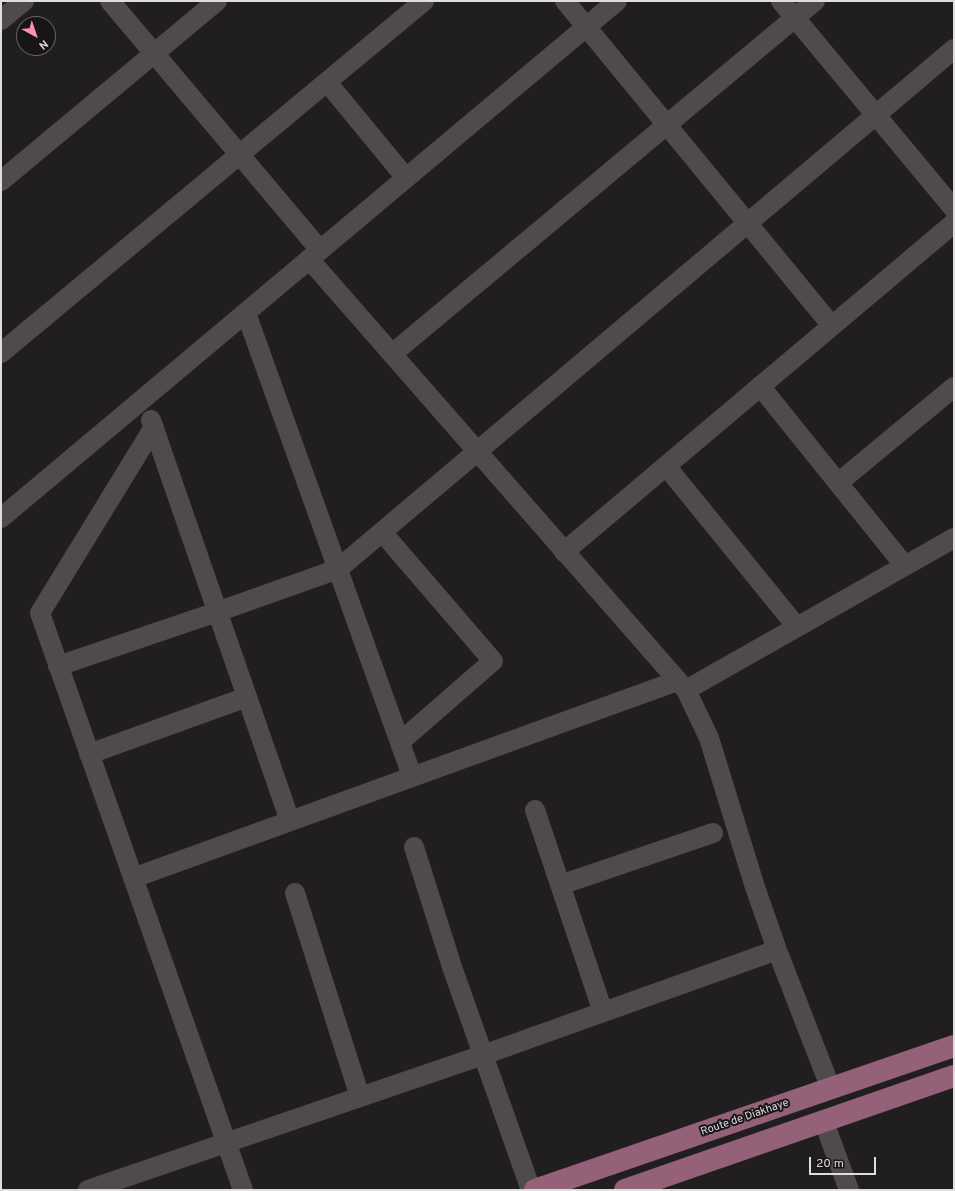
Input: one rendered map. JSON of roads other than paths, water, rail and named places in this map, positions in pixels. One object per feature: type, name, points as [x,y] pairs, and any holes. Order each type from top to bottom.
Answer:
[{"type":"main road","name":"Route de Diakhaye","points":[[536,1190],[954,1046]]},
{"type":"main road","points":[[625,1190],[954,1076]]},
{"type":"street","points":[[1,20],[24,1]]},
{"type":"street","points":[[110,1],[239,154],[392,354],[682,685],[708,738],[755,887],[777,950],[831,1089]]},
{"type":"street","points":[[1,181],[217,1]]},
{"type":"street","points":[[1,353],[424,1]]},
{"type":"street","points":[[565,1],[832,326]]},
{"type":"street","points":[[1,518],[617,1]]},
{"type":"street","points":[[781,1],[954,209]]},
{"type":"street","points":[[392,354],[815,1]]},
{"type":"street","points":[[58,666],[338,569],[954,49]]},
{"type":"street","points":[[327,82],[406,178]]},
{"type":"street","points":[[564,552],[954,223]]},
{"type":"street","points":[[246,312],[412,776]]},
{"type":"street","points":[[760,386],[905,566]]},
{"type":"street","points":[[838,483],[954,387]]},
{"type":"street","points":[[143,399],[290,821]]},
{"type":"street","points":[[154,427],[40,613],[243,1190]]},
{"type":"street","points":[[666,466],[797,627]]},
{"type":"street","points":[[382,532],[493,661],[400,742]]},
{"type":"street","points":[[133,878],[412,776],[682,685],[797,627],[954,538]]},
{"type":"street","points":[[89,754],[247,697]]},
{"type":"street","points":[[535,810],[603,1012]]},
{"type":"street","points":[[560,885],[713,833]]},
{"type":"street","points":[[414,847],[452,967],[531,1190]]},
{"type":"street","points":[[295,893],[360,1097]]},
{"type":"street","points":[[88,1190],[483,1055],[777,950]]},
{"type":"street","points":[[824,1122],[849,1190]]}]
